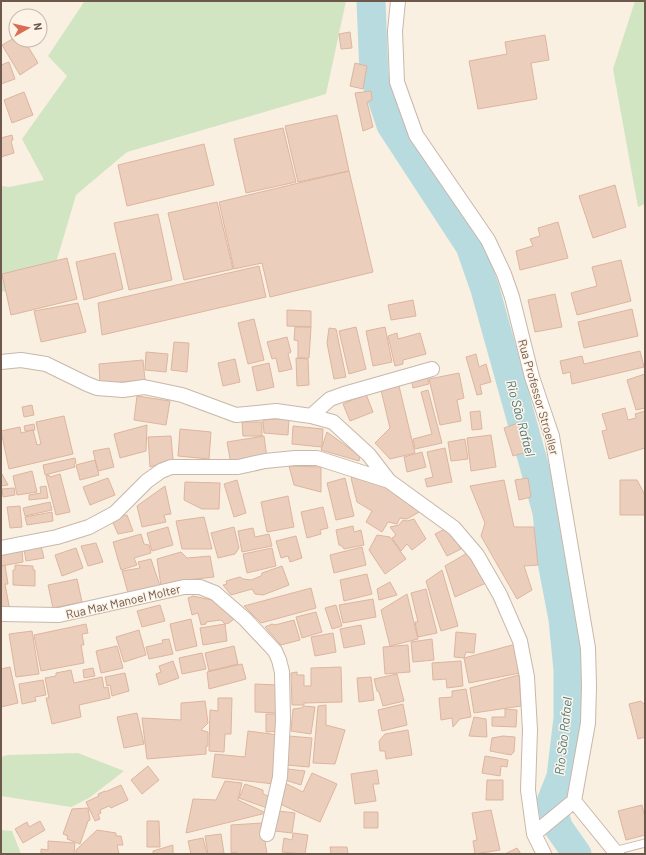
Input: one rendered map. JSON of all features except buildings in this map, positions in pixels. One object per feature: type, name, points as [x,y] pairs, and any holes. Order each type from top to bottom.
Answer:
[{"type":"street","name":"Rua Professor Stroeller","points":[[398,1],[395,31],[397,82],[416,135],[488,240],[504,274],[512,296],[532,377],[552,436],[588,648],[588,723],[574,801]]},
{"type":"street","points":[[1,362],[21,360],[46,364],[97,388],[123,390],[144,387],[182,395],[236,415],[276,411],[311,416],[333,422],[369,455],[389,481],[454,528],[478,555],[500,595],[520,641],[527,677],[530,730],[528,790],[534,834],[544,854]]},
{"type":"street","points":[[311,416],[330,399],[432,368]]},
{"type":"street","points":[[1,548],[57,537],[89,527],[115,513],[147,481],[161,471],[172,467],[238,467],[265,461],[295,458],[317,458],[389,481]]},
{"type":"street","name":"Rua Max Manoel Molter","points":[[1,614],[59,615],[184,587],[200,587],[215,593],[245,619],[275,651],[282,672],[280,777],[267,834]]},
{"type":"street","points":[[534,834],[574,801],[616,852]]},
{"type":"lane","points":[[616,852],[645,843]]},
{"type":"green space","points":[[76,1],[346,1],[326,94],[127,152],[76,195],[50,283],[1,292],[1,186],[9,187],[44,180],[22,139],[67,76],[48,56],[84,2]]},
{"type":"green space","points":[[635,1],[645,1],[645,204],[638,207],[613,69]]},
{"type":"green space","points":[[78,753],[124,771],[89,798],[71,807],[1,796],[1,757],[7,755]]},
{"type":"green space","points":[[1,830],[12,831],[21,854],[1,854]]},
{"type":"waterway","name":"Rio São Rafael","points":[[371,1],[374,75],[391,125],[470,246],[485,289],[547,512],[552,562],[563,619],[568,670],[568,718],[561,777],[551,802],[558,827],[577,854]]}]
